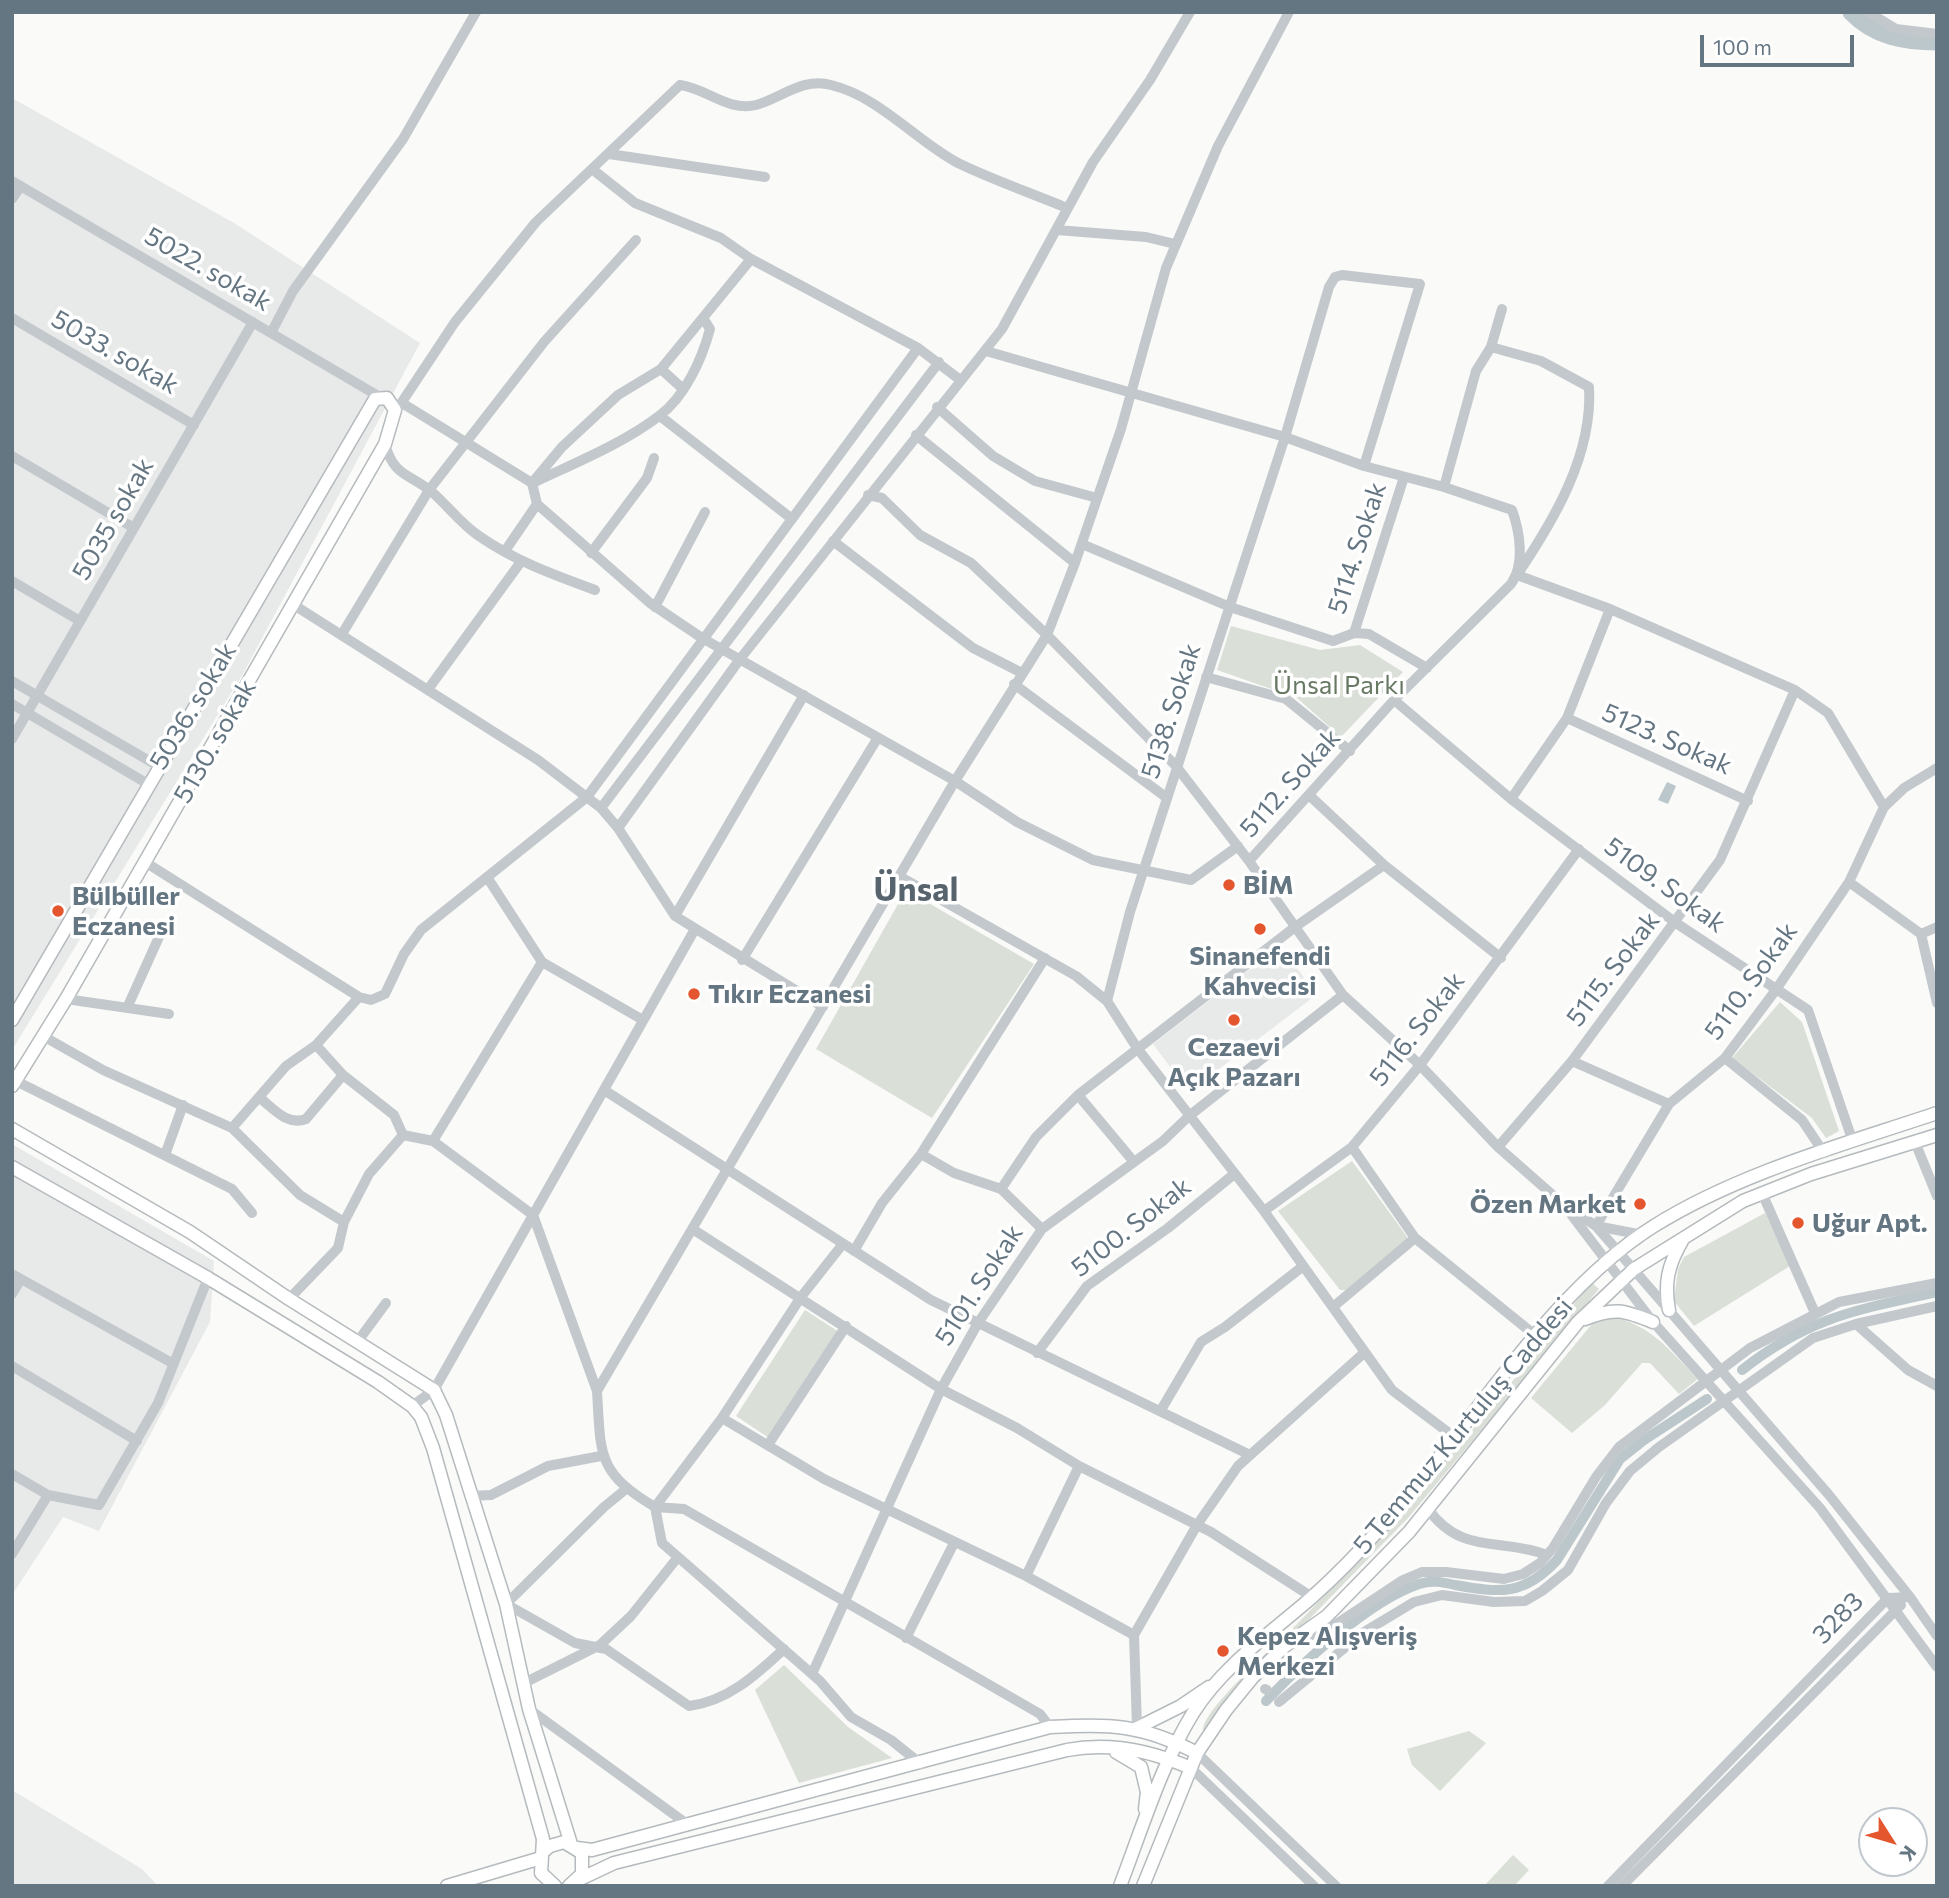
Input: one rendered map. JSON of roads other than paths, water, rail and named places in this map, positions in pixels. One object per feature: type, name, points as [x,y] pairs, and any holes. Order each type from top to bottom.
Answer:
[{"type":"main road","points":[[380,397],[398,408]]},
{"type":"main road","name":"5036. sokak","points":[[12,1020],[158,766],[375,399],[380,397]]},
{"type":"main road","name":"5130. sokak","points":[[14,1084],[294,605],[385,444],[398,408]]},
{"type":"main road","name":"5 Temmuz Kurtuluş Caddesi","points":[[1120,1886],[1171,1759],[1194,1712],[1258,1642],[1312,1597],[1384,1525],[1457,1439],[1536,1336],[1605,1263],[1643,1235],[1691,1207],[1751,1179],[1937,1114]]},
{"type":"main road","points":[[12,1129],[190,1232],[289,1299],[434,1390],[446,1415],[506,1604],[530,1709],[574,1846],[584,1860],[573,1884]]},
{"type":"main road","name":"5 Temmuz Kurtuluş Caddesi","points":[[1143,1886],[1197,1753],[1253,1677],[1285,1646],[1327,1616],[1428,1509],[1578,1322],[1620,1282],[1634,1269],[1685,1237],[1762,1193],[1937,1135]]},
{"type":"main road","points":[[12,1167],[208,1278],[412,1406],[421,1417],[433,1448],[542,1854],[541,1873],[553,1885]]},
{"type":"main road","points":[[1669,1310],[1665,1289],[1668,1270],[1685,1237]]},
{"type":"main road","points":[[1578,1322],[1608,1310],[1628,1311],[1653,1322]]},
{"type":"main road","points":[[1137,1728],[1181,1706],[1226,1674]]},
{"type":"main road","points":[[447,1886],[542,1854],[557,1843],[592,1850],[921,1764],[1050,1727],[1093,1725],[1137,1728],[1197,1753]]},
{"type":"main road","points":[[573,1884],[614,1863],[1067,1750],[1106,1747],[1171,1759],[1191,1768]]},
{"type":"main road","points":[[1106,1747],[1141,1767],[1147,1792],[1143,1826]]},
{"type":"main road","points":[[535,1886],[553,1885]]},
{"type":"street","points":[[271,333],[293,291],[403,139],[476,12]]},
{"type":"street","points":[[618,828],[740,659],[937,407],[986,351],[1057,230],[1093,162],[1150,80],[1190,12]]},
{"type":"street","points":[[597,1391],[694,1230],[955,781],[1047,635],[1082,544],[1175,244],[1218,146],[1289,12]]},
{"type":"street","points":[[1868,12],[1896,29],[1937,34]]},
{"type":"street","points":[[1067,208],[957,162],[895,117],[845,90],[815,82],[754,106],[731,104],[693,86],[680,85],[536,222],[455,322],[398,408],[467,442],[533,483],[537,504],[655,607],[704,639],[955,781],[1017,822],[1093,860],[1191,880],[1238,846]]},
{"type":"street","points":[[608,154],[765,177]]},
{"type":"street","points":[[592,169],[635,203],[721,238],[751,260],[918,348],[960,379]]},
{"type":"street","points":[[12,199],[16,183]]},
{"type":"street","name":"5022. sokak","points":[[16,183],[380,397]]},
{"type":"street","points":[[1057,230],[1146,237],[1175,244]]},
{"type":"street","points":[[342,634],[429,490],[544,342],[636,240]]},
{"type":"street","points":[[533,483],[562,447],[618,395],[661,369],[751,260]]},
{"type":"street","name":"5138. Sokak","points":[[1107,1001],[1130,912],[1285,437],[1329,287],[1335,277],[1348,275],[1420,284],[1364,466]]},
{"type":"street","points":[[1444,487],[1476,371],[1491,347],[1502,309]]},
{"type":"street","name":"5033. sokak","points":[[12,318],[194,425]]},
{"type":"street","points":[[533,483],[584,459],[660,416],[683,389],[705,349],[710,329],[703,318]]},
{"type":"street","name":"5035 sokak","points":[[12,739],[253,322]]},
{"type":"street","name":"5112. Sokak","points":[[1250,862],[1394,700],[1514,580],[1565,494],[1586,439],[1591,410],[1589,387],[1541,361],[1491,347]]},
{"type":"street","points":[[145,862],[359,997],[371,1000],[385,994],[404,954],[421,930],[587,797],[918,348]]},
{"type":"street","points":[[986,351],[1285,437],[1364,466],[1444,487],[1511,510],[1519,530],[1514,580],[1610,609],[1795,690],[1828,713],[1884,807]]},
{"type":"street","points":[[601,808],[939,362]]},
{"type":"street","points":[[661,369],[683,389]]},
{"type":"street","points":[[937,407],[993,456],[1035,481],[1097,498]]},
{"type":"street","points":[[660,416],[792,519]]},
{"type":"street","points":[[916,435],[1075,563]]},
{"type":"street","points":[[385,444],[389,459],[401,475],[429,490],[477,535],[520,563],[595,590]]},
{"type":"street","points":[[12,456],[134,528]]},
{"type":"street","points":[[591,553],[647,478],[654,458]]},
{"type":"street","name":"5114. Sokak","points":[[1354,633],[1404,477]]},
{"type":"street","points":[[868,495],[882,498],[920,535],[971,563],[1047,635],[1176,766],[1250,862],[1343,995],[1420,1065],[1498,1147],[1564,1205],[1597,1223],[1643,1235]]},
{"type":"street","points":[[505,551],[537,504]]},
{"type":"street","points":[[655,607],[705,512]]},
{"type":"street","points":[[833,541],[972,648],[1021,673]]},
{"type":"street","points":[[1082,544],[1230,607],[1332,641],[1354,633],[1369,634],[1427,668]]},
{"type":"street","points":[[429,688],[520,563]]},
{"type":"street","points":[[12,581],[80,621]]},
{"type":"street","points":[[294,605],[429,688],[538,760],[587,797],[601,808],[618,828],[676,916],[742,960],[823,1007]]},
{"type":"street","points":[[1511,799],[1567,719],[1610,609]]},
{"type":"street","points":[[1206,677],[1286,699],[1350,751]]},
{"type":"street","points":[[12,681],[158,766]]},
{"type":"street","points":[[1014,684],[1167,798]]},
{"type":"street","name":"5115. Sokak","points":[[1498,1147],[1572,1060],[1676,923],[1720,860],[1795,690]]},
{"type":"street","points":[[676,916],[803,695]]},
{"type":"street","name":"5109. Sokak","points":[[1394,700],[1511,799],[1676,923],[1775,991],[1808,1010],[1853,1142]]},
{"type":"street","points":[[12,704],[148,784]]},
{"type":"street","name":"5123. Sokak","points":[[1567,719],[1748,801]]},
{"type":"street","points":[[742,960],[877,739]]},
{"type":"street","name":"5110. Sokak","points":[[1597,1223],[1669,1104],[1725,1058],[1775,991],[1849,881],[1884,807],[1904,788],[1937,768]]},
{"type":"street","points":[[1310,796],[1384,865],[1500,958]]},
{"type":"street","name":"5116. Sokak","points":[[1264,1211],[1352,1147],[1420,1065],[1579,849]]},
{"type":"street","points":[[1001,1189],[1036,1137],[1078,1095],[1295,927],[1384,865]]},
{"type":"street","points":[[900,876],[1076,975],[1107,1001],[1137,1048],[1233,1175],[1264,1211],[1392,1390],[1457,1439]]},
{"type":"street","points":[[488,877],[542,962],[643,1020]]},
{"type":"street","points":[[1849,881],[1921,934],[1937,1003]]},
{"type":"street","points":[[1921,934],[1937,927]]},
{"type":"street","points":[[412,1406],[434,1390],[695,929]]},
{"type":"street","points":[[127,1008],[159,937]]},
{"type":"street","points":[[854,1251],[882,1203],[921,1154],[1045,958]]},
{"type":"street","points":[[433,1141],[542,962]]},
{"type":"street","name":"5101. Sokak","points":[[812,1674],[941,1389],[978,1323],[1042,1229],[1163,1141],[1189,1116],[1343,995]]},
{"type":"street","points":[[232,1128],[286,1066],[316,1045],[359,997]]},
{"type":"street","points":[[66,999],[170,1014]]},
{"type":"street","points":[[43,1036],[103,1070],[232,1128],[300,1195],[344,1222]]},
{"type":"street","points":[[316,1045],[343,1074],[394,1115],[402,1135]]},
{"type":"street","points":[[1725,1058],[1802,1120],[1824,1153]]},
{"type":"street","points":[[1572,1060],[1669,1104]]},
{"type":"street","points":[[260,1098],[286,1119],[297,1122],[306,1119],[343,1074]]},
{"type":"street","points":[[14,1084],[232,1189],[252,1213]]},
{"type":"street","points":[[604,1090],[726,1171],[931,1300],[1250,1455]]},
{"type":"street","points":[[1078,1095],[1134,1162]]},
{"type":"street","points":[[165,1155],[183,1105]]},
{"type":"street","points":[[402,1135],[433,1141],[533,1215],[597,1391],[601,1456],[626,1489],[655,1507],[684,1508],[1040,1714],[1050,1727]]},
{"type":"street","points":[[289,1299],[338,1248],[344,1222],[369,1174],[402,1135]]},
{"type":"street","points":[[1915,1142],[1937,1196]]},
{"type":"street","points":[[1352,1147],[1415,1238],[1536,1336]]},
{"type":"street","points":[[921,1154],[954,1173],[1001,1189],[1042,1229]]},
{"type":"street","name":"5100. Sokak","points":[[1037,1353],[1087,1286],[1168,1228],[1233,1175]]},
{"type":"street","points":[[1762,1193],[1815,1313]]},
{"type":"street","points":[[1564,1205],[1605,1263],[1653,1322],[1709,1381],[1820,1508],[1937,1667]]},
{"type":"street","points":[[1597,1223],[1829,1495],[1910,1597],[1937,1636]]},
{"type":"street","points":[[694,1230],[941,1389],[1017,1428],[1079,1466],[1198,1525],[1312,1597]]},
{"type":"street","points":[[1333,1307],[1415,1238]]},
{"type":"street","points":[[842,1245],[801,1297],[722,1418],[655,1507],[662,1543],[812,1674],[851,1717],[891,1740],[921,1764]]},
{"type":"street","points":[[1161,1410],[1201,1342],[1225,1327],[1302,1267]]},
{"type":"street","points":[[12,1294],[17,1276],[172,1363]]},
{"type":"street","points":[[12,1474],[48,1495],[99,1505],[158,1403],[208,1278]]},
{"type":"street","points":[[1285,1646],[1335,1625],[1402,1580],[1422,1572],[1504,1579],[1523,1574],[1547,1555],[1619,1447],[1750,1349],[1839,1302],[1937,1283]]},
{"type":"street","points":[[358,1341],[386,1303]]},
{"type":"street","points":[[1279,1702],[1364,1632],[1414,1602],[1442,1595],[1494,1602],[1525,1601],[1542,1591],[1568,1570],[1606,1503],[1630,1471],[1726,1400],[1812,1338],[1856,1324],[1937,1306]]},
{"type":"street","points":[[1856,1324],[1908,1370],[1937,1386]]},
{"type":"street","points":[[768,1445],[846,1326]]},
{"type":"street","points":[[1137,1728],[1134,1635],[1198,1525],[1238,1466],[1365,1352]]},
{"type":"street","points":[[12,1366],[137,1441]]},
{"type":"street","points":[[722,1418],[824,1479],[1026,1576],[1134,1635]]},
{"type":"street","points":[[470,1496],[491,1495],[548,1466],[601,1456]]},
{"type":"street","points":[[1026,1576],[1079,1466]]},
{"type":"street","points":[[626,1489],[604,1507],[506,1604],[575,1643],[606,1649],[689,1706],[707,1703],[747,1682],[784,1649]]},
{"type":"street","points":[[12,1554],[48,1495]]},
{"type":"street","points":[[1428,1509],[1440,1525],[1464,1540],[1547,1555]]},
{"type":"street","points":[[906,1638],[954,1543]]},
{"type":"street","points":[[524,1683],[594,1647],[631,1616],[678,1557]]},
{"type":"street","name":"3283","points":[[1608,1886],[1888,1598],[1910,1597]]},
{"type":"street","name":"3283","points":[[1622,1886],[1910,1597]]},
{"type":"street","points":[[530,1709],[687,1824]]},
{"type":"street","points":[[1197,1753],[1336,1886]]},
{"type":"street","points":[[1191,1768],[1314,1886]]},
{"type":"waterway","points":[[1852,12],[1870,27],[1891,36],[1937,41]]},
{"type":"waterway","points":[[1742,1370],[1789,1338],[1834,1318],[1937,1292]]},
{"type":"waterway","points":[[1266,1701],[1337,1635],[1358,1618],[1400,1592],[1428,1582],[1485,1590],[1510,1589],[1522,1586],[1545,1572],[1557,1560],[1620,1459],[1707,1399]]},
{"type":"place","name":"BİM","points":[[1229,885]]},
{"type":"place","name":"Bülbüller Eczanesi","points":[[58,911]]},
{"type":"place","name":"Sinanefendi Kahvecisi","points":[[1260,929]]},
{"type":"place","name":"Tıkır Eczanesi","points":[[694,994]]},
{"type":"place","name":"Cezaevi Açık Pazarı","points":[[1234,1020]]},
{"type":"place","name":"Özen Market","points":[[1640,1204]]},
{"type":"place","name":"Uğur Apt.","points":[[1798,1223]]},
{"type":"place","name":"Kepez Alışveriş Merkezi","points":[[1223,1651]]},
{"type":"district","name":"Ünsal","points":[[916,890]]},
{"type":"park label","name":"Ünsal Parkı","points":[[1339,685]]}]
